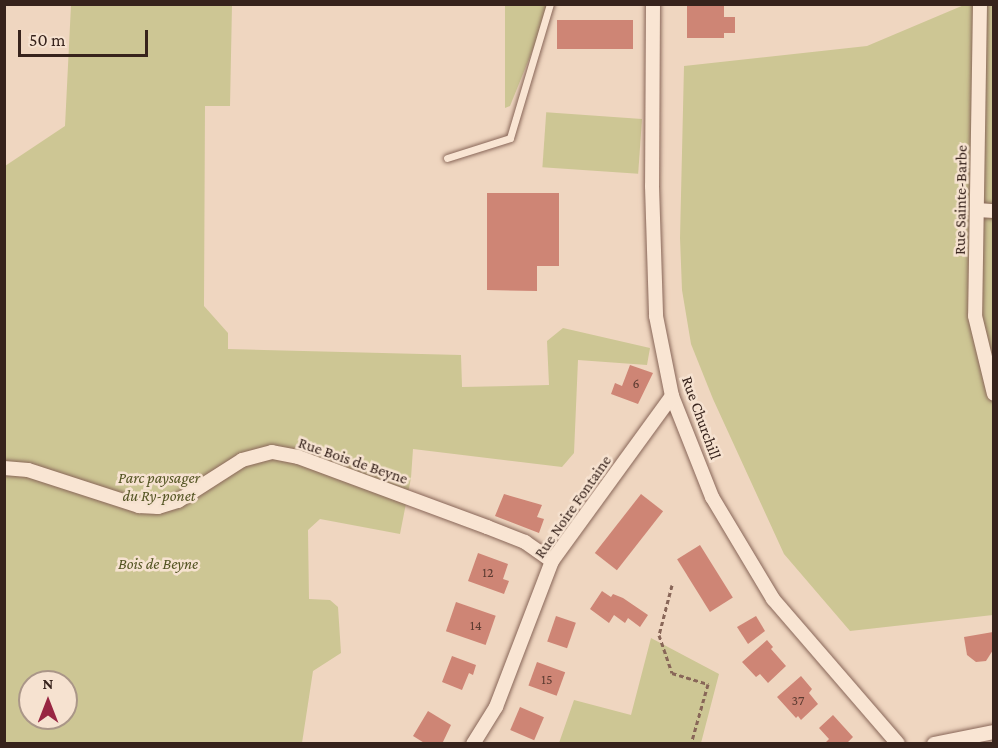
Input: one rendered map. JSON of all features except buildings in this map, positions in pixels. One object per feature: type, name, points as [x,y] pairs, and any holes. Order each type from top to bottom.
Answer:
[{"type":"street","name":"Rue Churchill","points":[[653,4],[652,186],[656,316],[672,396],[712,497],[773,599],[898,744]]},
{"type":"street","name":"Rue Sainte-Barbe","points":[[980,4],[975,316],[993,394]]},
{"type":"street","points":[[978,210],[993,211]]},
{"type":"street","name":"Rue Noire Fontaine","points":[[473,744],[495,706],[552,561],[672,396]]},
{"type":"street","name":"Rue Bois de Beyne","points":[[4,468],[28,470],[139,506],[158,507],[178,501],[242,460],[272,452],[298,457],[487,527],[525,542],[552,561]]},
{"type":"street","points":[[934,744],[993,732]]},
{"type":"lane","points":[[447,158],[510,138],[550,4]]},
{"type":"path","points":[[672,585],[658,635],[672,673],[708,684],[691,744]]},
{"type":"green space","name":"Bois de Beyne","points":[[71,5],[232,5],[230,106],[205,106],[204,306],[228,333],[228,349],[461,355],[462,387],[549,385],[547,341],[563,328],[650,348],[647,365],[578,360],[574,453],[562,467],[413,449],[411,478],[400,534],[320,519],[308,530],[309,599],[330,600],[338,607],[341,653],[313,671],[302,743],[5,744],[5,166],[65,126]]},
{"type":"green space","points":[[505,5],[551,5],[510,106],[505,108]]},
{"type":"green space","points":[[964,5],[993,5],[993,615],[850,631],[784,554],[713,399],[691,344],[682,290],[680,238],[684,66],[867,46]]},
{"type":"green space","points":[[546,112],[642,119],[638,174],[542,167]]},
{"type":"green space","points":[[651,638],[719,674],[701,743],[559,743],[574,700],[631,715]]},
{"type":"park label","name":"Parc paysager du Ry-ponet","points":[[159,487]]}]
